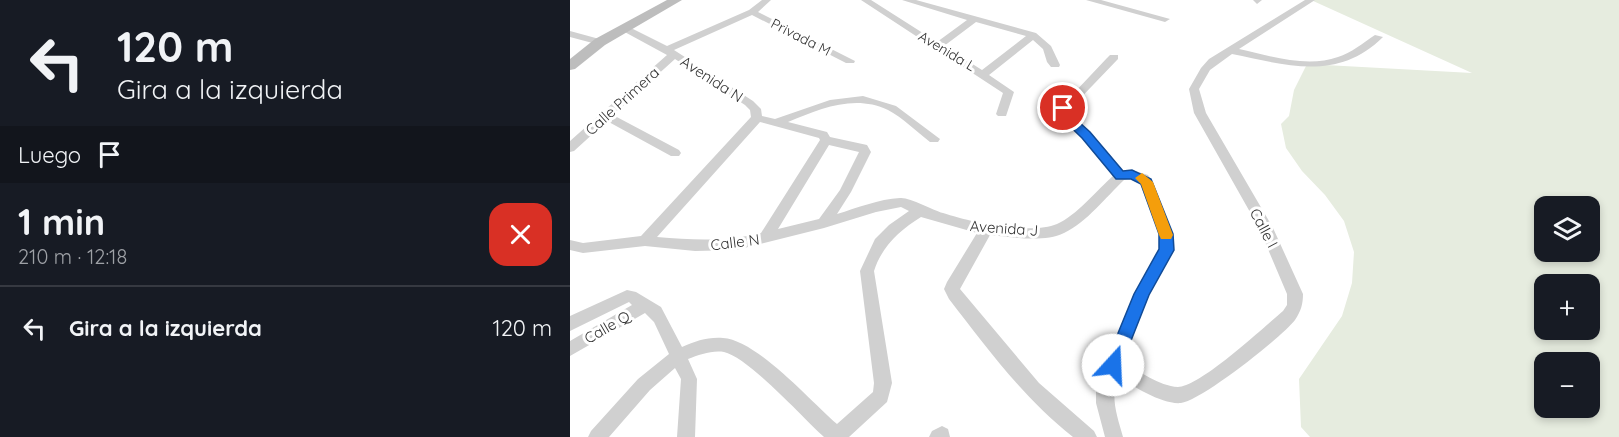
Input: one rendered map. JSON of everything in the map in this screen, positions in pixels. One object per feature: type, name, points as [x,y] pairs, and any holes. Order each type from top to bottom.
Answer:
[{"type":"street","points":[[570,66],[600,42],[624,27],[676,0]]},
{"type":"street","name":"Calle Primera","points":[[570,148],[606,116],[670,52],[753,12],[768,0]]},
{"type":"street","name":"Avenida L","points":[[865,0],[1009,92],[1002,114]]},
{"type":"street","points":[[906,0],[1033,35],[1048,48],[1055,65]]},
{"type":"street","points":[[1090,0],[1165,19]]},
{"type":"street","name":"Calle I","points":[[1113,365],[1158,389],[1180,395],[1200,387],[1288,316],[1295,306],[1295,294],[1266,228],[1200,113],[1194,89],[1206,68],[1228,50],[1311,0]]},
{"type":"street","name":"Privada M","points":[[753,12],[850,61]]},
{"type":"street","points":[[938,46],[975,18]]},
{"type":"street","name":"Avenida N","points":[[624,27],[670,52],[749,103],[755,109],[757,118]]},
{"type":"street","points":[[570,34],[600,42]]},
{"type":"street","points":[[984,74],[1033,35]]},
{"type":"street","points":[[1228,50],[1307,64],[1325,64],[1349,56],[1378,37]]},
{"type":"street","points":[[1114,57],[1085,88],[1068,102],[1062,112],[1086,135],[1120,176],[1132,174],[1147,182],[1166,234],[1167,250],[1142,294],[1105,387],[1105,403],[1114,437]]},
{"type":"street","points":[[776,123],[831,101],[855,98],[891,108],[934,139]]},
{"type":"street","points":[[606,116],[675,153]]},
{"type":"street","points":[[645,241],[757,118],[823,135],[826,140],[863,148],[865,152],[845,192],[824,223]]},
{"type":"street","points":[[765,238],[826,140]]},
{"type":"street","name":"Avenida J","points":[[824,223],[902,202],[920,211],[960,224],[986,230],[1036,233],[1060,229],[1076,218],[1120,176]]},
{"type":"street","points":[[597,437],[662,368],[678,355],[692,348],[722,344],[746,354],[837,437],[881,396],[883,383],[867,271],[871,255],[890,232],[920,211]]},
{"type":"street","name":"Calle N","points":[[570,245],[583,248],[645,241],[695,246],[736,245],[824,223]]},
{"type":"street","points":[[986,230],[954,282],[952,289],[954,295],[1015,369],[1076,429],[1088,437]]},
{"type":"street","points":[[570,324],[627,296],[645,305],[660,318],[689,379],[686,437]]},
{"type":"street","name":"Calle Q","points":[[570,349],[645,305]]},
{"type":"shaded area","points":[[1311,0],[1619,0],[1619,437],[1310,437],[1301,427],[1299,379],[1342,316],[1352,283],[1354,252],[1344,221],[1286,148],[1281,124],[1289,116],[1294,90],[1307,64],[1472,73]]},
{"type":"slow traffic","points":[[1142,178],[1147,182],[1166,235]]},
{"type":"route","points":[[1063,108],[1062,112],[1086,135],[1120,176],[1132,174],[1144,178],[1166,234],[1167,250],[1142,294],[1113,365]]}]
